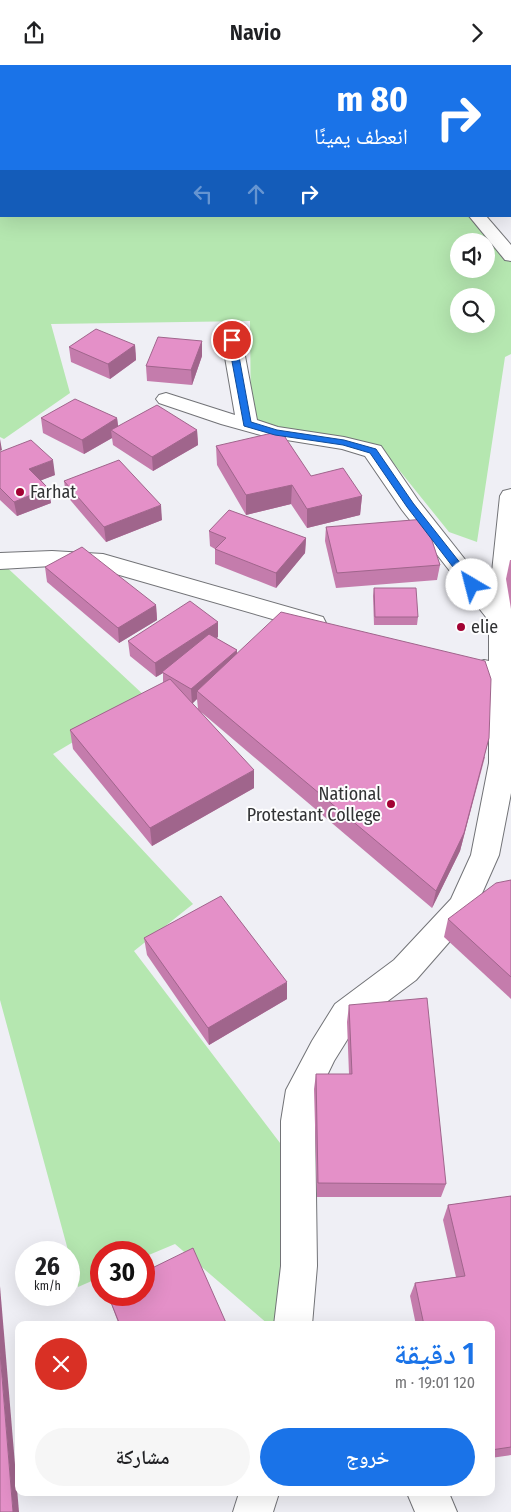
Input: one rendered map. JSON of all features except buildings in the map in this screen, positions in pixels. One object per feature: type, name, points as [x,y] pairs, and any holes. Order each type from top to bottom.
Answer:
[{"type":"street","points":[[478,217],[511,257]]},
{"type":"street","points":[[232,340],[247,424]]},
{"type":"street","points":[[166,399],[228,420],[275,433],[344,443],[373,451],[410,505],[472,585],[502,620]]},
{"type":"street","points":[[293,1321],[299,1266],[298,1121],[303,1090],[323,1051],[346,1014],[405,970],[462,907],[485,855],[503,763],[505,691],[502,620],[511,496]]},
{"type":"street","points":[[0,561],[72,557],[103,562],[219,597],[334,628]]},
{"type":"street","points":[[467,665],[505,691]]},
{"type":"street","points":[[253,1512],[258,1496]]},
{"type":"street","points":[[429,1496],[438,1512]]},
{"type":"green space","points":[[0,217],[474,217],[491,233],[450,233],[450,278],[495,278],[495,237],[511,252],[511,354],[505,357],[477,542],[449,532],[383,450],[251,423],[250,321],[51,324],[70,393],[4,439],[0,437]]},
{"type":"green space","points":[[0,561],[147,698],[53,754],[193,904],[134,951],[296,1164],[298,1321],[264,1321],[175,1244],[155,1252],[155,1241],[90,1241],[90,1282],[80,1286],[80,1241],[65,1241],[0,1000]]},
{"type":"place","name":"Farhat","points":[[20,492]]},
{"type":"place","name":"elie","points":[[461,627]]},
{"type":"place","name":"National Protestant College","points":[[391,804]]},
{"type":"route","points":[[232,340],[247,424],[275,433],[344,443],[373,451],[410,505],[472,585]]}]
